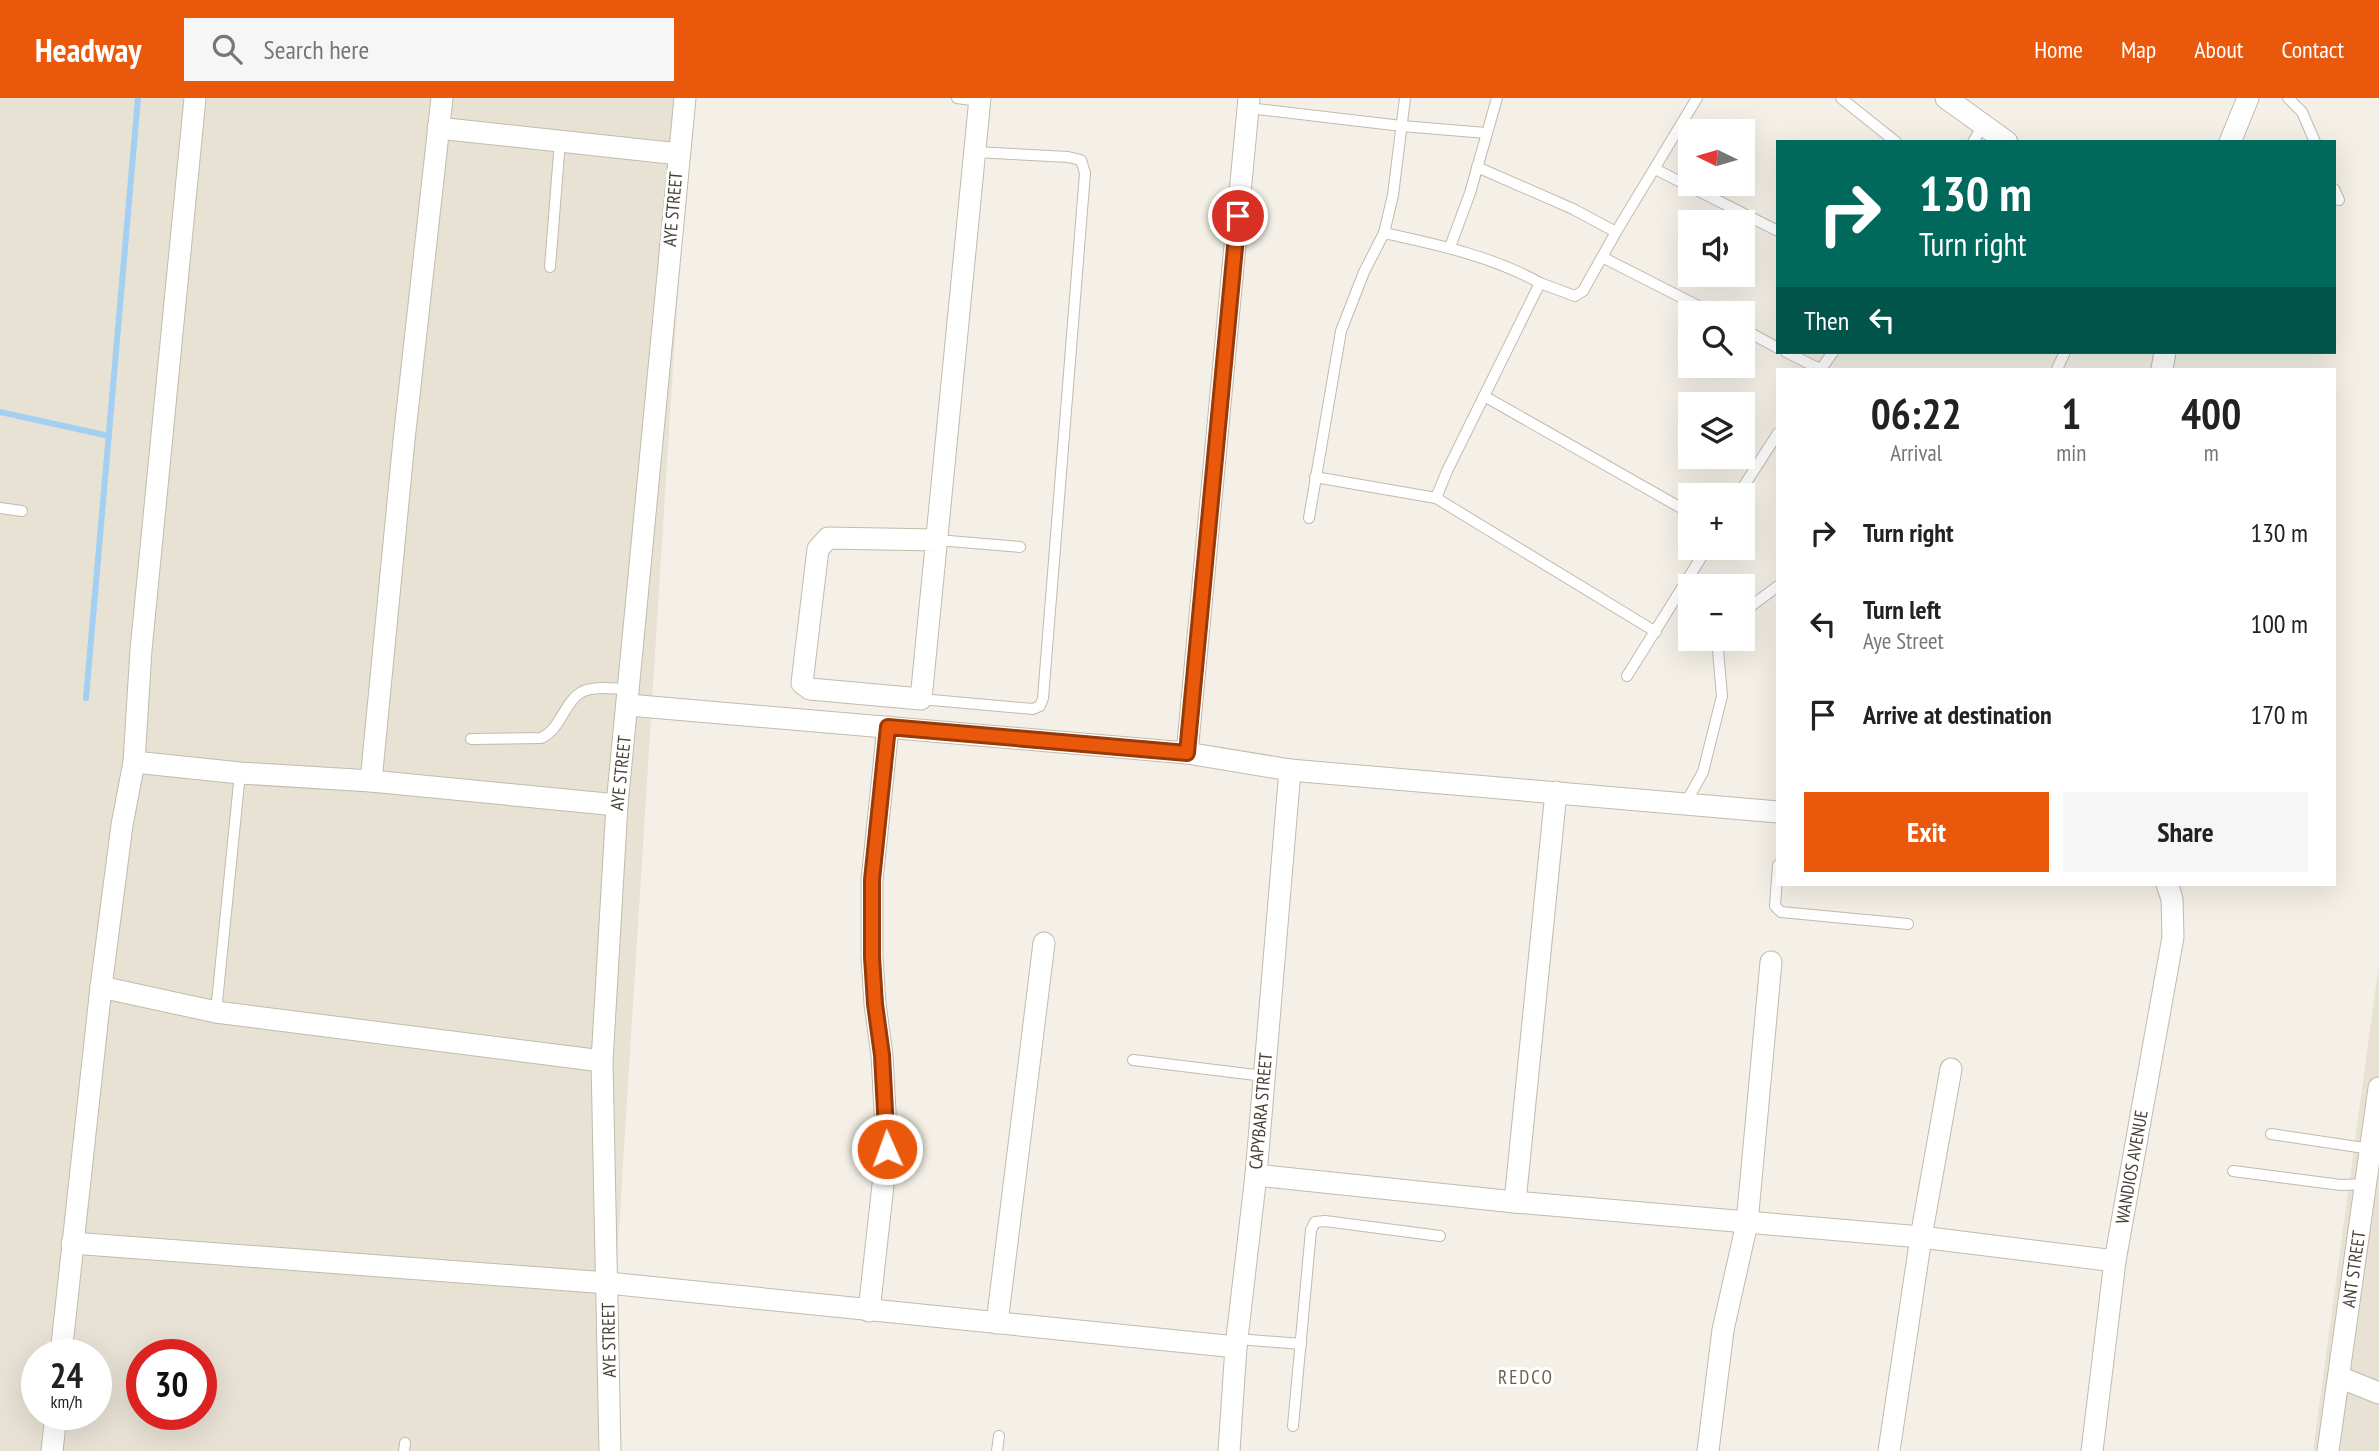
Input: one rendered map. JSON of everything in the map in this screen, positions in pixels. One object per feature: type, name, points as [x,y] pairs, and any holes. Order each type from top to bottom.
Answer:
[{"type":"street","points":[[62,1339],[101,987],[122,825],[134,762],[141,650],[195,98]]},
{"type":"street","points":[[371,781],[404,440],[442,98]]},
{"type":"street","name":"AYE STREET","points":[[610,1451],[602,1061],[617,805],[685,98]]},
{"type":"street","points":[[1946,98],[1979,133],[2001,140]]},
{"type":"street","points":[[2231,140],[2248,98]]},
{"type":"street","points":[[937,540],[828,538],[818,549],[802,683],[810,689],[921,699],[937,540],[980,99]]},
{"type":"street","points":[[1187,753],[1249,103]]},
{"type":"street","points":[[438,128],[678,154]]},
{"type":"street","points":[[629,697],[888,727],[1187,753],[1290,770],[1776,812]]},
{"type":"street","points":[[869,1311],[887,1149],[882,1055],[872,957],[872,880],[888,727]]},
{"type":"street","points":[[134,762],[617,805]]},
{"type":"street","name":"CAPYBARA STREET","points":[[1229,1451],[1290,770]]},
{"type":"street","points":[[1515,1202],[1556,792]]},
{"type":"street","name":"WANDIOS AVENUE","points":[[2092,1451],[2115,1261],[2173,937],[2172,899],[2168,886]]},
{"type":"street","points":[[998,1323],[1044,943]]},
{"type":"street","points":[[1708,1451],[1723,1330],[1746,1223],[1771,962]]},
{"type":"street","points":[[101,987],[216,1012],[602,1061]]},
{"type":"street","points":[[1889,1451],[1951,1069]]},
{"type":"street","name":"ANT STREET","points":[[2328,1451],[2372,1186],[2371,1149],[2379,1088]]},
{"type":"street","points":[[1255,1175],[1515,1202],[1922,1237],[2115,1261]]},
{"type":"street","points":[[72,1243],[608,1283],[869,1311],[1237,1343]]},
{"type":"street","points":[[2339,1377],[2379,1393]]},
{"type":"street","points":[[52,1451],[54,1430]]},
{"type":"lane","points":[[957,98],[980,99]]},
{"type":"lane","points":[[1309,517],[1341,331],[1364,272],[1384,233],[1394,195],[1405,98]]},
{"type":"lane","points":[[1450,247],[1470,193],[1497,98]]},
{"type":"lane","points":[[1384,233],[1450,247],[1575,296],[1583,291],[1697,98]]},
{"type":"lane","points":[[1841,98],[1894,140]]},
{"type":"lane","points":[[2288,98],[2302,112],[2314,140]]},
{"type":"lane","points":[[1249,103],[1402,126],[1486,133]]},
{"type":"lane","points":[[550,267],[560,141]]},
{"type":"lane","points":[[921,699],[1033,709],[1040,706],[1043,698],[1086,173],[1081,160],[1068,157],[975,152]]},
{"type":"lane","points":[[1477,167],[1573,209],[1616,232]]},
{"type":"lane","points":[[1655,169],[1776,230]]},
{"type":"lane","points":[[2336,193],[2339,200]]},
{"type":"lane","points":[[1602,257],[1688,301]]},
{"type":"lane","points":[[1436,498],[1540,284]]},
{"type":"lane","points":[[1755,336],[1776,347]]},
{"type":"lane","points":[[1790,354],[1818,368]]},
{"type":"lane","points":[[1821,368],[1831,354]]},
{"type":"lane","points":[[1484,396],[1678,506]]},
{"type":"lane","points":[[1746,483],[1776,436]]},
{"type":"lane","points":[[1315,477],[1436,498],[1656,632]]},
{"type":"lane","points":[[0,508],[22,510]]},
{"type":"lane","points":[[937,540],[1020,547]]},
{"type":"lane","points":[[1755,603],[1776,587]]},
{"type":"lane","points":[[1627,676],[1678,602]]},
{"type":"lane","points":[[1685,804],[1703,772],[1722,696],[1718,651]]},
{"type":"lane","points":[[471,739],[541,738],[550,734],[579,693],[590,689],[629,697]]},
{"type":"lane","points":[[216,1012],[240,773]]},
{"type":"lane","points":[[1776,886],[1775,906],[1781,912],[1908,924]]},
{"type":"lane","points":[[1133,1060],[1264,1076]]},
{"type":"lane","points":[[2271,1134],[2371,1149]]},
{"type":"lane","points":[[2233,1171],[2341,1185],[2372,1186]]},
{"type":"lane","points":[[1293,1426],[1311,1230],[1315,1222],[1325,1221],[1440,1236]]},
{"type":"lane","points":[[1237,1343],[1301,1344]]},
{"type":"lane","points":[[998,1451],[999,1436]]},
{"type":"shaded area","points":[[0,98],[690,98],[605,1451],[0,1451]]},
{"type":"shaded area","points":[[2379,963],[2379,1451],[2313,1451]]},
{"type":"waterway","points":[[86,698],[138,98]]},
{"type":"waterway","points":[[0,412],[109,436]]},
{"type":"district","name":"REDCO","points":[[1526,1377]]},
{"type":"route","points":[[887,1149],[886,1103],[872,957],[872,880],[888,727],[1187,753],[1238,216]]}]
